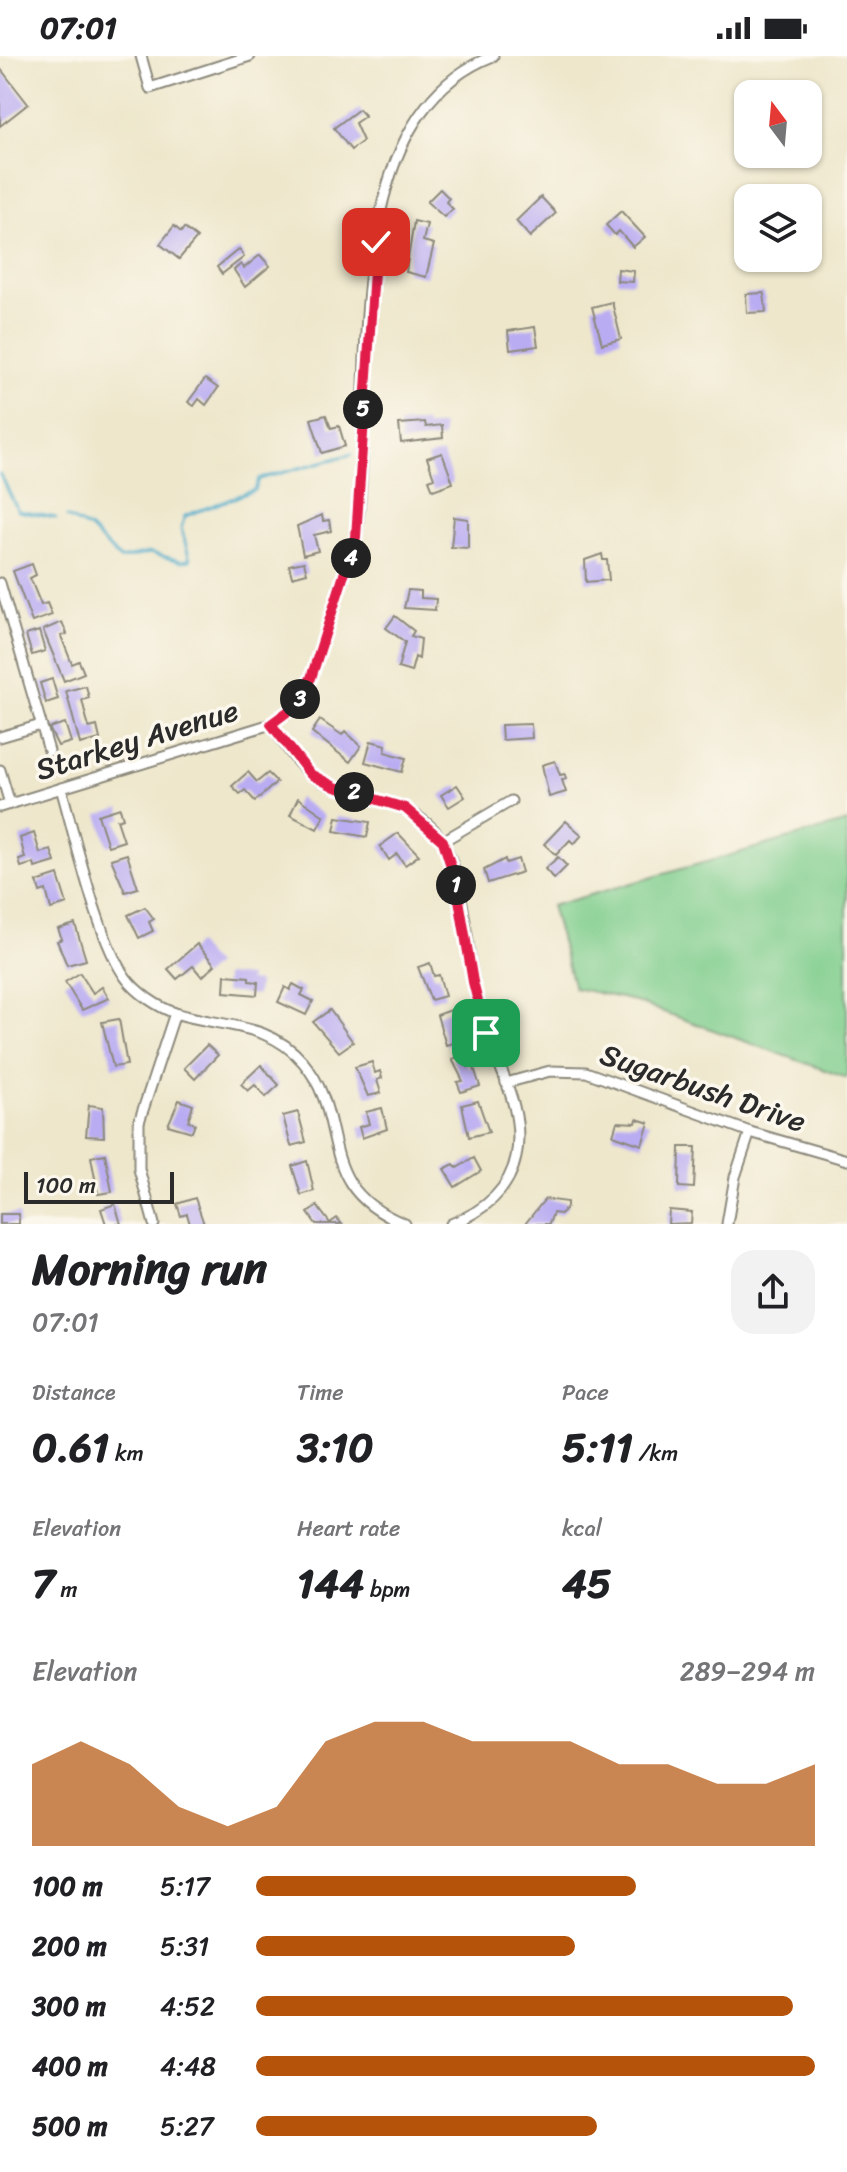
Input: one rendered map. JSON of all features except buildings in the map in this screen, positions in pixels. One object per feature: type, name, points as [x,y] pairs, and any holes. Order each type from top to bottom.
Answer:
[{"type":"street","points":[[141,56],[150,88],[250,56]]},
{"type":"street","name":"Starkey Avenue","points":[[5,806],[271,724],[294,707],[311,678],[356,537],[376,242],[396,162],[414,124],[439,90],[459,72],[493,56]]},
{"type":"street","points":[[0,583],[49,751]]},
{"type":"street","points":[[271,724],[310,774],[335,787],[405,808],[443,841],[456,882],[478,1007],[519,1123],[516,1159],[510,1176],[485,1206],[451,1224]]},
{"type":"street","points":[[0,737],[41,725]]},
{"type":"street","points":[[0,770],[5,806]]},
{"type":"street","points":[[61,788],[118,967],[138,991],[175,1013],[257,1029],[298,1056],[318,1086],[340,1166],[348,1182],[386,1216],[405,1224]]},
{"type":"street","points":[[443,841],[511,801]]},
{"type":"street","points":[[154,1224],[139,1169],[139,1122],[142,1104],[175,1013]]},
{"type":"street","name":"Sugarbush Drive","points":[[506,1083],[550,1071],[586,1072],[750,1132],[847,1160]]},
{"type":"street","points":[[727,1224],[735,1177],[750,1132]]},
{"type":"green space","points":[[847,822],[847,1078],[630,1000],[574,988],[551,906]]},
{"type":"waterway","points":[[67,517],[90,529],[120,559],[150,553],[181,561],[190,560],[181,528],[185,516],[255,490],[259,479],[352,454]]},
{"type":"waterway","points":[[0,474],[18,511],[56,518]]},
{"type":"route","points":[[376,242],[365,366],[360,511],[356,537],[349,568],[311,678],[294,707],[271,724],[310,774],[335,787],[405,808],[443,841],[456,882],[473,982],[486,1033]]}]
